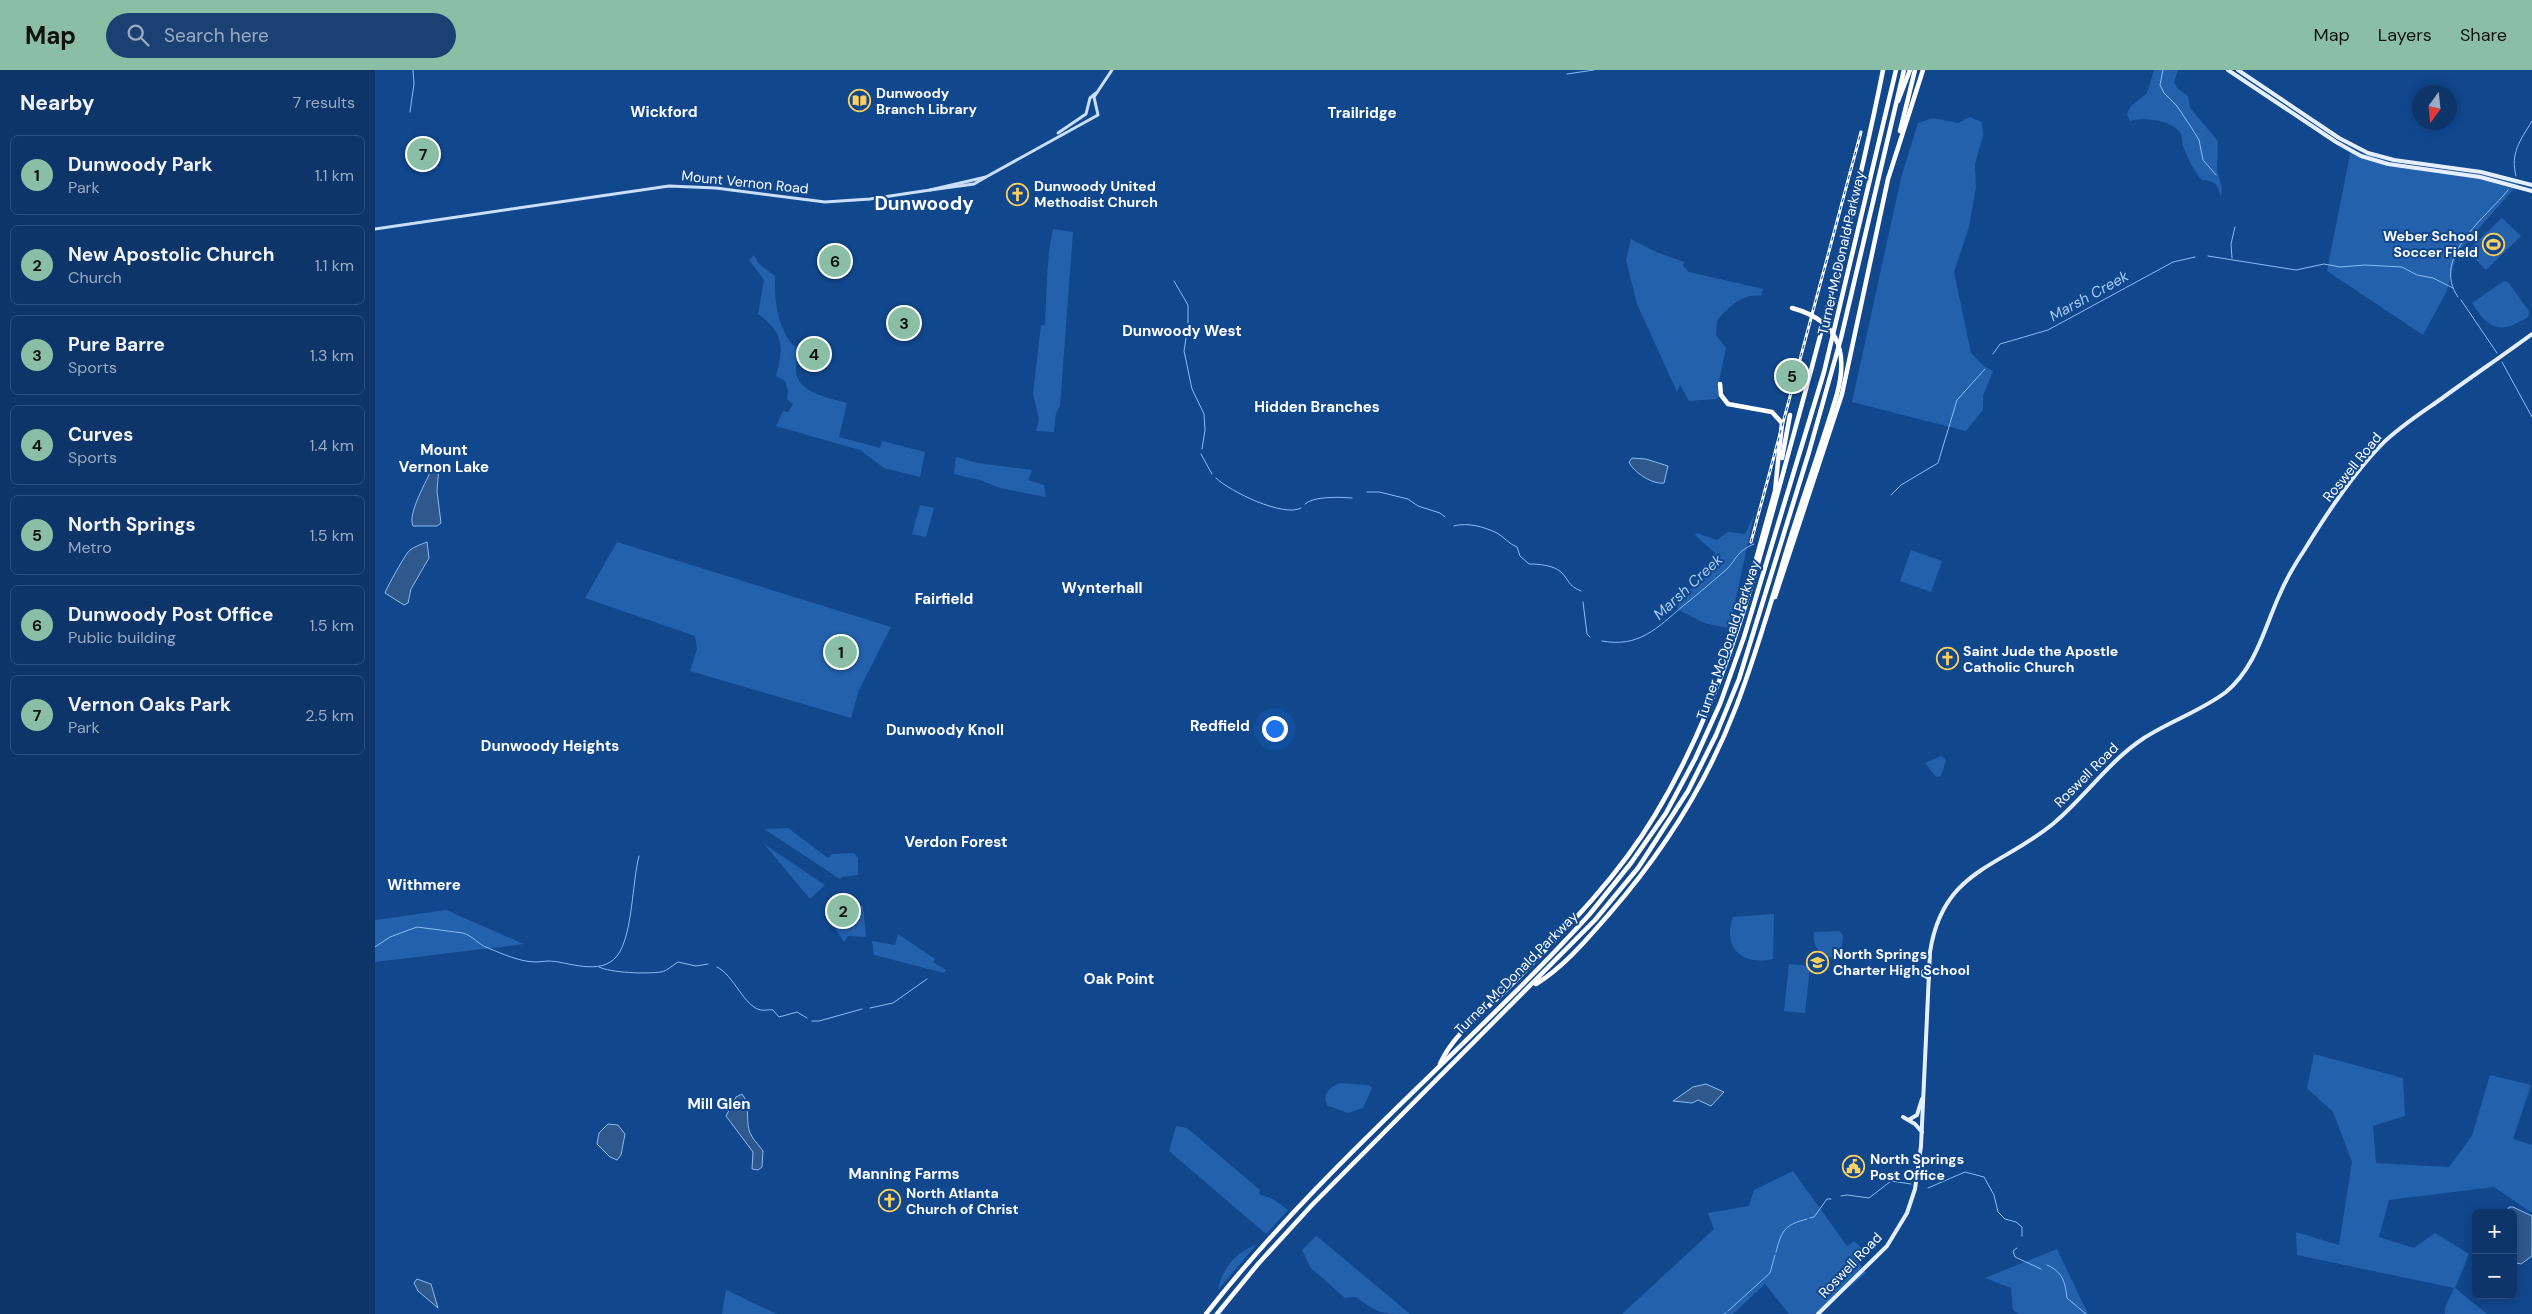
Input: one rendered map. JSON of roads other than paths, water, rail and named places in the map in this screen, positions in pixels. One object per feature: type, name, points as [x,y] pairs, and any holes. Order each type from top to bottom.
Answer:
[{"type":"highway","points":[[1438,1067],[1443,1056],[1465,1030],[1593,900],[1653,819],[1701,730],[1723,675],[1747,600],[1823,329],[1883,70]]},
{"type":"highway","name":"Turner McDonald Parkway","points":[[1206,1314],[1293,1214],[1569,937],[1611,889],[1657,826],[1702,746],[1721,704],[1741,645],[1811,417],[1847,280],[1895,70]]},
{"type":"highway","name":"Turner McDonald Parkway","points":[[1217,1314],[1305,1212],[1595,920],[1643,862],[1688,790],[1725,714],[1755,627],[1841,338],[1904,70]]},
{"type":"highway","points":[[1895,107],[1905,88],[1910,70]]},
{"type":"highway","points":[[1763,627],[1799,529],[1842,394],[1876,225],[1915,70]]},
{"type":"highway","points":[[1897,147],[1923,70]]},
{"type":"highway","points":[[1528,989],[1555,970],[1588,938],[1645,873],[1668,840],[1715,755],[1736,709],[1841,381],[1843,364],[1841,352],[1835,338],[1825,324],[1810,314],[1792,308]]},
{"type":"highway","points":[[1720,384],[1721,395],[1728,404],[1772,412],[1781,419],[1783,427],[1777,479]]},
{"type":"highway","points":[[1747,600],[1777,479],[1789,415]]},
{"type":"main road","points":[[1055,137],[1068,125],[1086,114],[1090,98],[1096,93],[1112,70]]},
{"type":"main road","points":[[2228,70],[2336,142],[2361,156],[2388,164],[2479,177],[2532,190]]},
{"type":"main road","points":[[2240,70],[2339,138],[2368,153],[2394,160],[2481,172],[2532,185]]},
{"type":"main road","name":"Mount Vernon Road","points":[[375,229],[669,186],[716,188],[825,202],[870,199],[930,190],[986,176],[1098,115],[1094,102],[1096,93]]},
{"type":"main road","name":"Roswell Road","points":[[1818,1314],[1878,1257],[1897,1231],[1915,1189],[1919,1172],[1929,965],[1932,940],[1937,922],[1951,898],[1966,880],[2054,823],[2111,763],[2133,745],[2214,700],[2238,679],[2253,659],[2279,595],[2295,564],[2345,491],[2382,444],[2405,425],[2532,334]]},
{"type":"main road","points":[[1929,965],[1921,974],[1929,978]]},
{"type":"main road","points":[[1910,1119],[1917,1115],[1923,1097]]},
{"type":"main road","points":[[1903,1117],[1915,1124],[1921,1132]]},
{"type":"waterway","points":[[410,112],[414,84],[413,70]]},
{"type":"waterway","points":[[1567,74],[1594,70]]},
{"type":"waterway","points":[[2163,70],[2160,85],[2164,93],[2177,106],[2191,127],[2199,140],[2203,160],[2216,175]]},
{"type":"waterway","points":[[2516,176],[2514,161],[2517,147],[2532,121]]},
{"type":"waterway","points":[[2458,297],[2451,282],[2451,267],[2456,253],[2476,225],[2508,190]]},
{"type":"waterway","points":[[2232,258],[2231,244],[2235,227]]},
{"type":"waterway","name":"Marsh Creek","points":[[2208,256],[2296,270],[2324,264],[2340,267],[2365,265],[2402,267],[2417,275],[2433,278],[2453,288]]},
{"type":"waterway","name":"Marsh Creek","points":[[1993,354],[2000,344],[2048,330],[2173,262],[2195,257]]},
{"type":"waterway","name":"Marsh Creek","points":[[1174,281],[1188,305],[1188,325],[1184,351],[1192,389],[1204,414],[1205,430],[1202,449]]},
{"type":"waterway","points":[[2461,300],[2497,353]]},
{"type":"waterway","name":"Marsh Creek","points":[[2502,362],[2532,417]]},
{"type":"waterway","name":"Marsh Creek","points":[[1891,495],[1901,485],[1938,463],[1957,400],[1985,369]]},
{"type":"waterway","name":"Marsh Creek","points":[[1201,454],[1212,474]]},
{"type":"waterway","name":"Marsh Creek","points":[[1216,478],[1232,490],[1257,502],[1282,509],[1293,510],[1301,508]]},
{"type":"waterway","name":"Marsh Creek","points":[[1367,492],[1379,492],[1408,499],[1418,506],[1440,513],[1445,517]]},
{"type":"waterway","name":"Marsh Creek","points":[[1305,504],[1320,498],[1352,498]]},
{"type":"waterway","name":"Marsh Creek","points":[[1454,526],[1476,526],[1497,533],[1517,547],[1520,556],[1529,564],[1546,565],[1558,570],[1571,585],[1581,591]]},
{"type":"waterway","name":"Marsh Creek","points":[[1602,641],[1627,642],[1656,629],[1727,569],[1741,552],[1754,544]]},
{"type":"waterway","name":"Marsh Creek","points":[[1583,602],[1587,634],[1590,637]]},
{"type":"waterway","points":[[375,947],[390,937],[417,927],[463,933],[485,947],[524,961],[548,961],[593,967],[602,966],[617,956],[622,947],[629,922],[639,856]]},
{"type":"waterway","points":[[599,967],[620,972],[655,973],[668,969],[678,962],[696,966],[708,964]]},
{"type":"waterway","points":[[717,967],[729,977],[755,1008],[773,1010],[779,1017],[797,1012],[807,1018]]},
{"type":"waterway","points":[[870,1008],[893,1003],[927,979]]},
{"type":"waterway","points":[[812,1021],[819,1021],[862,1009]]},
{"type":"waterway","points":[[1928,1188],[1965,1172],[1984,1177],[1994,1195],[1998,1212],[2005,1219],[2016,1222],[2022,1227],[2022,1236]]},
{"type":"waterway","points":[[1841,1196],[1869,1198],[1891,1181],[1911,1184]]},
{"type":"waterway","points":[[1810,1218],[1814,1217],[1827,1199],[1831,1199]]},
{"type":"waterway","points":[[1776,1252],[1785,1229],[1794,1223],[1807,1219]]},
{"type":"waterway","points":[[2017,1248],[2013,1251],[2015,1257],[2041,1269]]},
{"type":"waterway","points":[[1728,1311],[1770,1273],[1775,1255]]},
{"type":"waterway","points":[[2047,1265],[2060,1274],[2067,1298],[2086,1314]]},
{"type":"railway","points":[[1751,542],[1861,132]]},
{"type":"place","name":"Dunwoody Branch Library","points":[[860,101]]},
{"type":"place","name":"Vernon Oaks Park","points":[[423,154]]},
{"type":"place","name":"Dunwoody United Methodist Church","points":[[1018,194]]},
{"type":"place","name":"Weber School Soccer Field","points":[[2494,244]]},
{"type":"place","name":"Dunwoody Post Office","points":[[835,261]]},
{"type":"place","name":"Pure Barre","points":[[904,323]]},
{"type":"place","name":"Curves","points":[[814,354]]},
{"type":"place","name":"North Springs","points":[[1792,376]]},
{"type":"place","name":"Dunwoody Park","points":[[841,652]]},
{"type":"place","name":"Saint Jude the Apostle Catholic Church","points":[[1947,659]]},
{"type":"place","name":"New Apostolic Church","points":[[843,911]]},
{"type":"place","name":"North Springs Charter High School","points":[[1817,962]]},
{"type":"place","name":"North Springs Post Office","points":[[1854,1167]]},
{"type":"place","name":"North Atlanta Church of Christ","points":[[890,1201]]},
{"type":"district","name":"Wickford","points":[[664,112]]},
{"type":"district","name":"Trailridge","points":[[1362,113]]},
{"type":"district","name":"Dunwoody","points":[[924,203]]},
{"type":"district","name":"Dunwoody West","points":[[1182,331]]},
{"type":"district","name":"Hidden Branches","points":[[1317,407]]},
{"type":"district","name":"Mount Vernon Lake","points":[[444,458]]},
{"type":"district","name":"Wynterhall","points":[[1102,588]]},
{"type":"district","name":"Fairfield","points":[[944,599]]},
{"type":"district","name":"Redfield","points":[[1220,726]]},
{"type":"district","name":"Dunwoody Knoll","points":[[945,730]]},
{"type":"district","name":"Dunwoody Heights","points":[[550,746]]},
{"type":"district","name":"Verdon Forest","points":[[956,842]]},
{"type":"district","name":"Withmere","points":[[424,885]]},
{"type":"district","name":"Oak Point","points":[[1119,979]]},
{"type":"district","name":"Mill Glen","points":[[719,1104]]},
{"type":"district","name":"Manning Farms","points":[[904,1174]]}]
